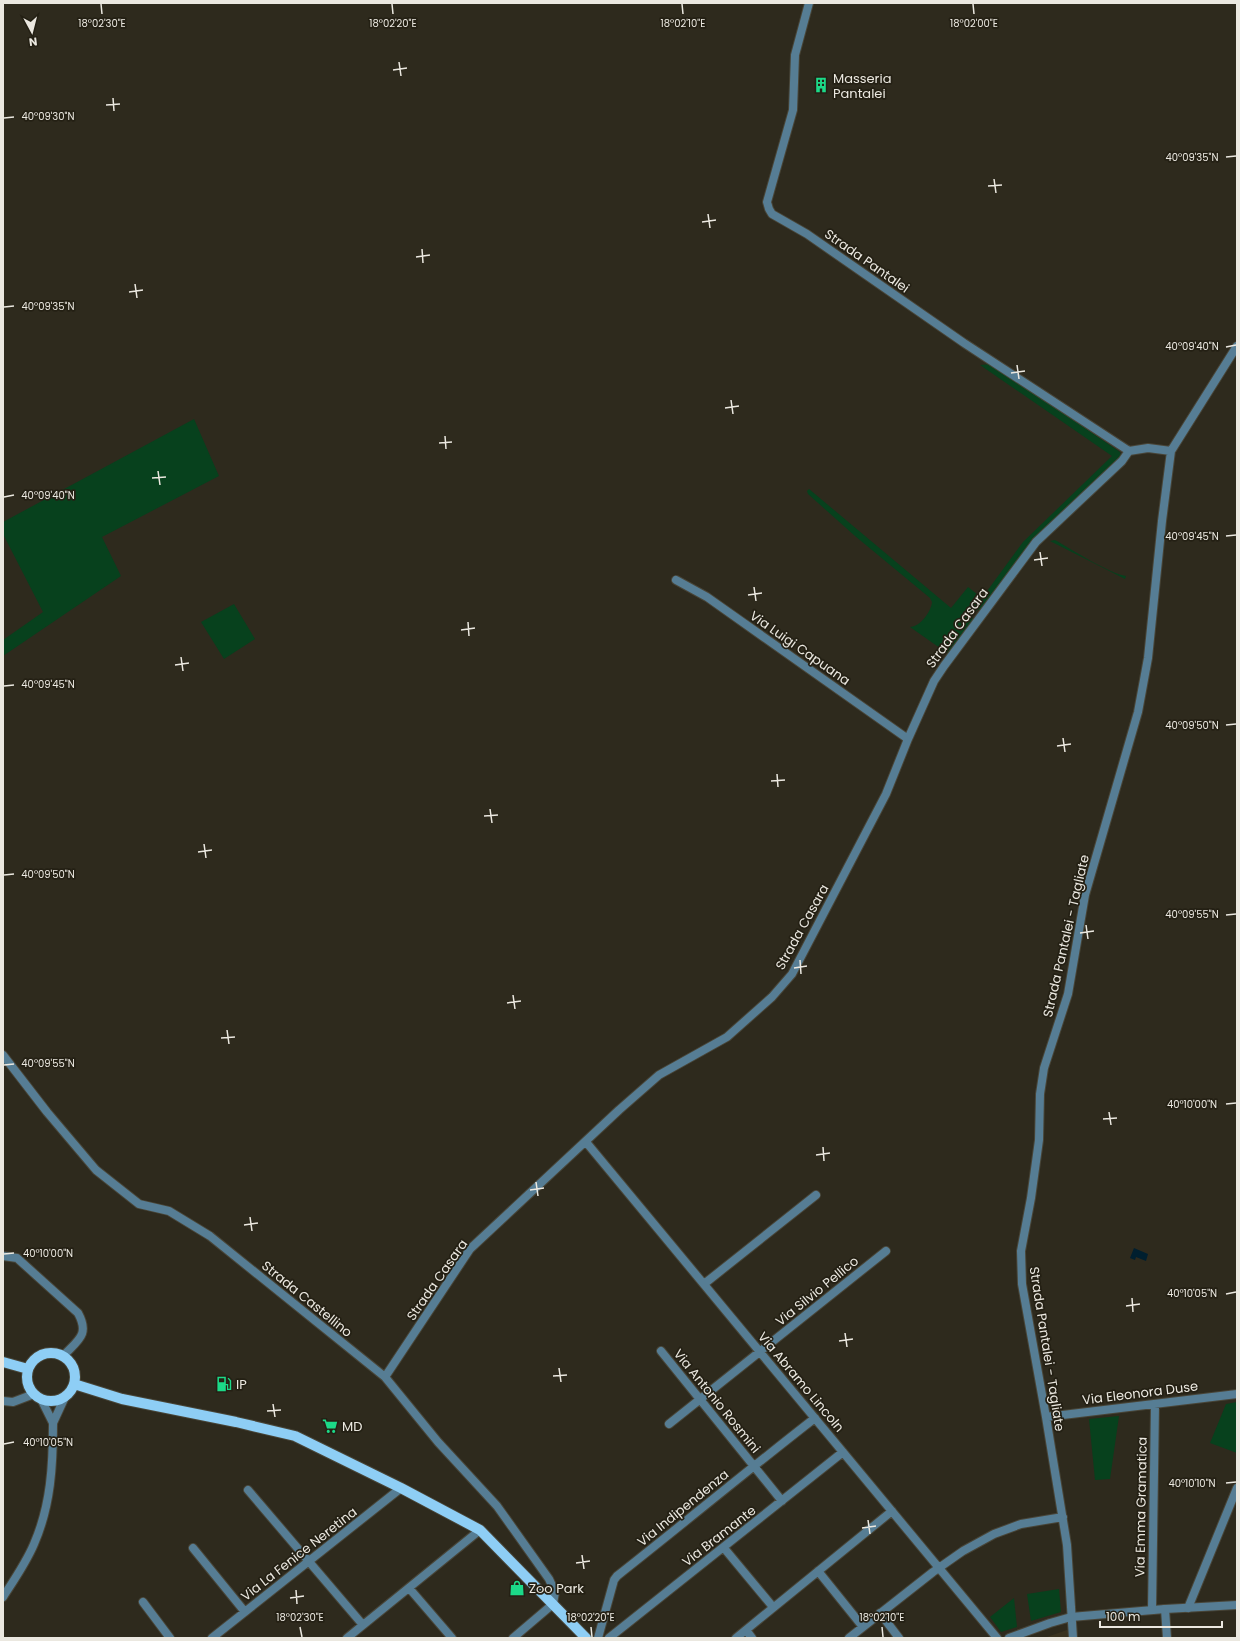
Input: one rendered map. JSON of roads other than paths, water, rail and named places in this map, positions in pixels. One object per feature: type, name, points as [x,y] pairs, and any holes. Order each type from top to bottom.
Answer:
[{"type":"main road","points":[[57,1353],[63,1356],[70,1361],[76,1376],[71,1391],[65,1397],[57,1400],[49,1401],[37,1396],[27,1382],[28,1369],[36,1357],[43,1354],[57,1353]]},
{"type":"main road","points":[[3,1362],[28,1369]]},
{"type":"main road","points":[[74,1384],[122,1399],[236,1422],[295,1436],[401,1488],[480,1530],[586,1638]]},
{"type":"street","name":"Strada Pantalei","points":[[809,3],[795,55],[794,110],[767,202],[772,214],[807,234],[970,347],[1129,451]]},
{"type":"street","points":[[1129,451],[1148,448],[1171,451],[1237,346]]},
{"type":"street","name":"Strada Casara","points":[[386,1377],[470,1249],[619,1110],[659,1075],[727,1037],[772,997],[792,974],[886,794],[908,739],[934,682],[950,657],[1036,542],[1122,461],[1129,451]]},
{"type":"street","name":"Strada Pantalei - Tagliate","points":[[1073,1638],[1067,1545],[1046,1416],[1022,1284],[1021,1251],[1031,1198],[1039,1140],[1040,1094],[1044,1068],[1068,994],[1085,896],[1138,712],[1148,658],[1160,537],[1171,451]]},
{"type":"street","name":"Via Luigi Capuana","points":[[676,580],[707,597],[908,739]]},
{"type":"street","name":"Strada Castellino","points":[[3,1055],[47,1112],[96,1170],[139,1204],[169,1211],[210,1236],[386,1377],[438,1442],[497,1506],[549,1579],[555,1592],[553,1604]]},
{"type":"street","name":"Via Abramo Lincoln","points":[[586,1142],[997,1638]]},
{"type":"street","points":[[704,1284],[816,1195]]},
{"type":"street","name":"Via Silvio Pellico","points":[[669,1424],[886,1251]]},
{"type":"street","points":[[3,1256],[17,1258],[78,1313],[84,1323],[83,1334],[63,1356]]},
{"type":"street","name":"Via Antonio Rosmini","points":[[661,1351],[782,1502]]},
{"type":"street","name":"Via Eleonora Duse","points":[[1046,1416],[1237,1394]]},
{"type":"street","points":[[3,1402],[13,1402],[37,1396],[53,1423]]},
{"type":"street","points":[[3,1597],[23,1566],[42,1523],[51,1485],[53,1461],[53,1423],[65,1397]]},
{"type":"street","name":"Via Emma Gramatica","points":[[1152,1610],[1155,1404]]},
{"type":"street","name":"Via Indipendenza","points":[[598,1638],[615,1578],[708,1505],[753,1466],[815,1418]]},
{"type":"street","name":"Via Bramante","points":[[609,1638],[843,1452]]},
{"type":"street","name":"Via La Fenice Neretina","points":[[212,1638],[401,1488]]},
{"type":"street","points":[[1188,1608],[1237,1488]]},
{"type":"street","points":[[248,1490],[363,1625]]},
{"type":"street","points":[[736,1638],[892,1511]]},
{"type":"street","points":[[849,1638],[963,1551],[994,1534],[1021,1524],[1063,1517]]},
{"type":"street","points":[[347,1638],[480,1530]]},
{"type":"street","points":[[194,1548],[245,1612]]},
{"type":"street","points":[[724,1548],[773,1607]]},
{"type":"street","points":[[818,1571],[863,1627]]},
{"type":"street","points":[[409,1588],[452,1638]]},
{"type":"street","points":[[143,1602],[170,1638]]},
{"type":"street","points":[[513,1638],[553,1604]]},
{"type":"street","points":[[1009,1638],[1071,1617],[1165,1609],[1237,1605]]},
{"type":"street","points":[[1165,1609],[1167,1638]]},
{"type":"street","points":[[880,1614],[899,1638]]},
{"type":"street","points":[[746,1630],[752,1638]]},
{"type":"water","points":[[1134,1248],[1148,1254],[1146,1261],[1136,1257],[1135,1260],[1130,1258]]},
{"type":"place","name":"Masseria Pantalei","points":[[821,85]]},
{"type":"place","name":"IP","points":[[224,1384]]},
{"type":"place","name":"MD","points":[[330,1426]]},
{"type":"place","name":"Zoo Park","points":[[517,1588]]}]
